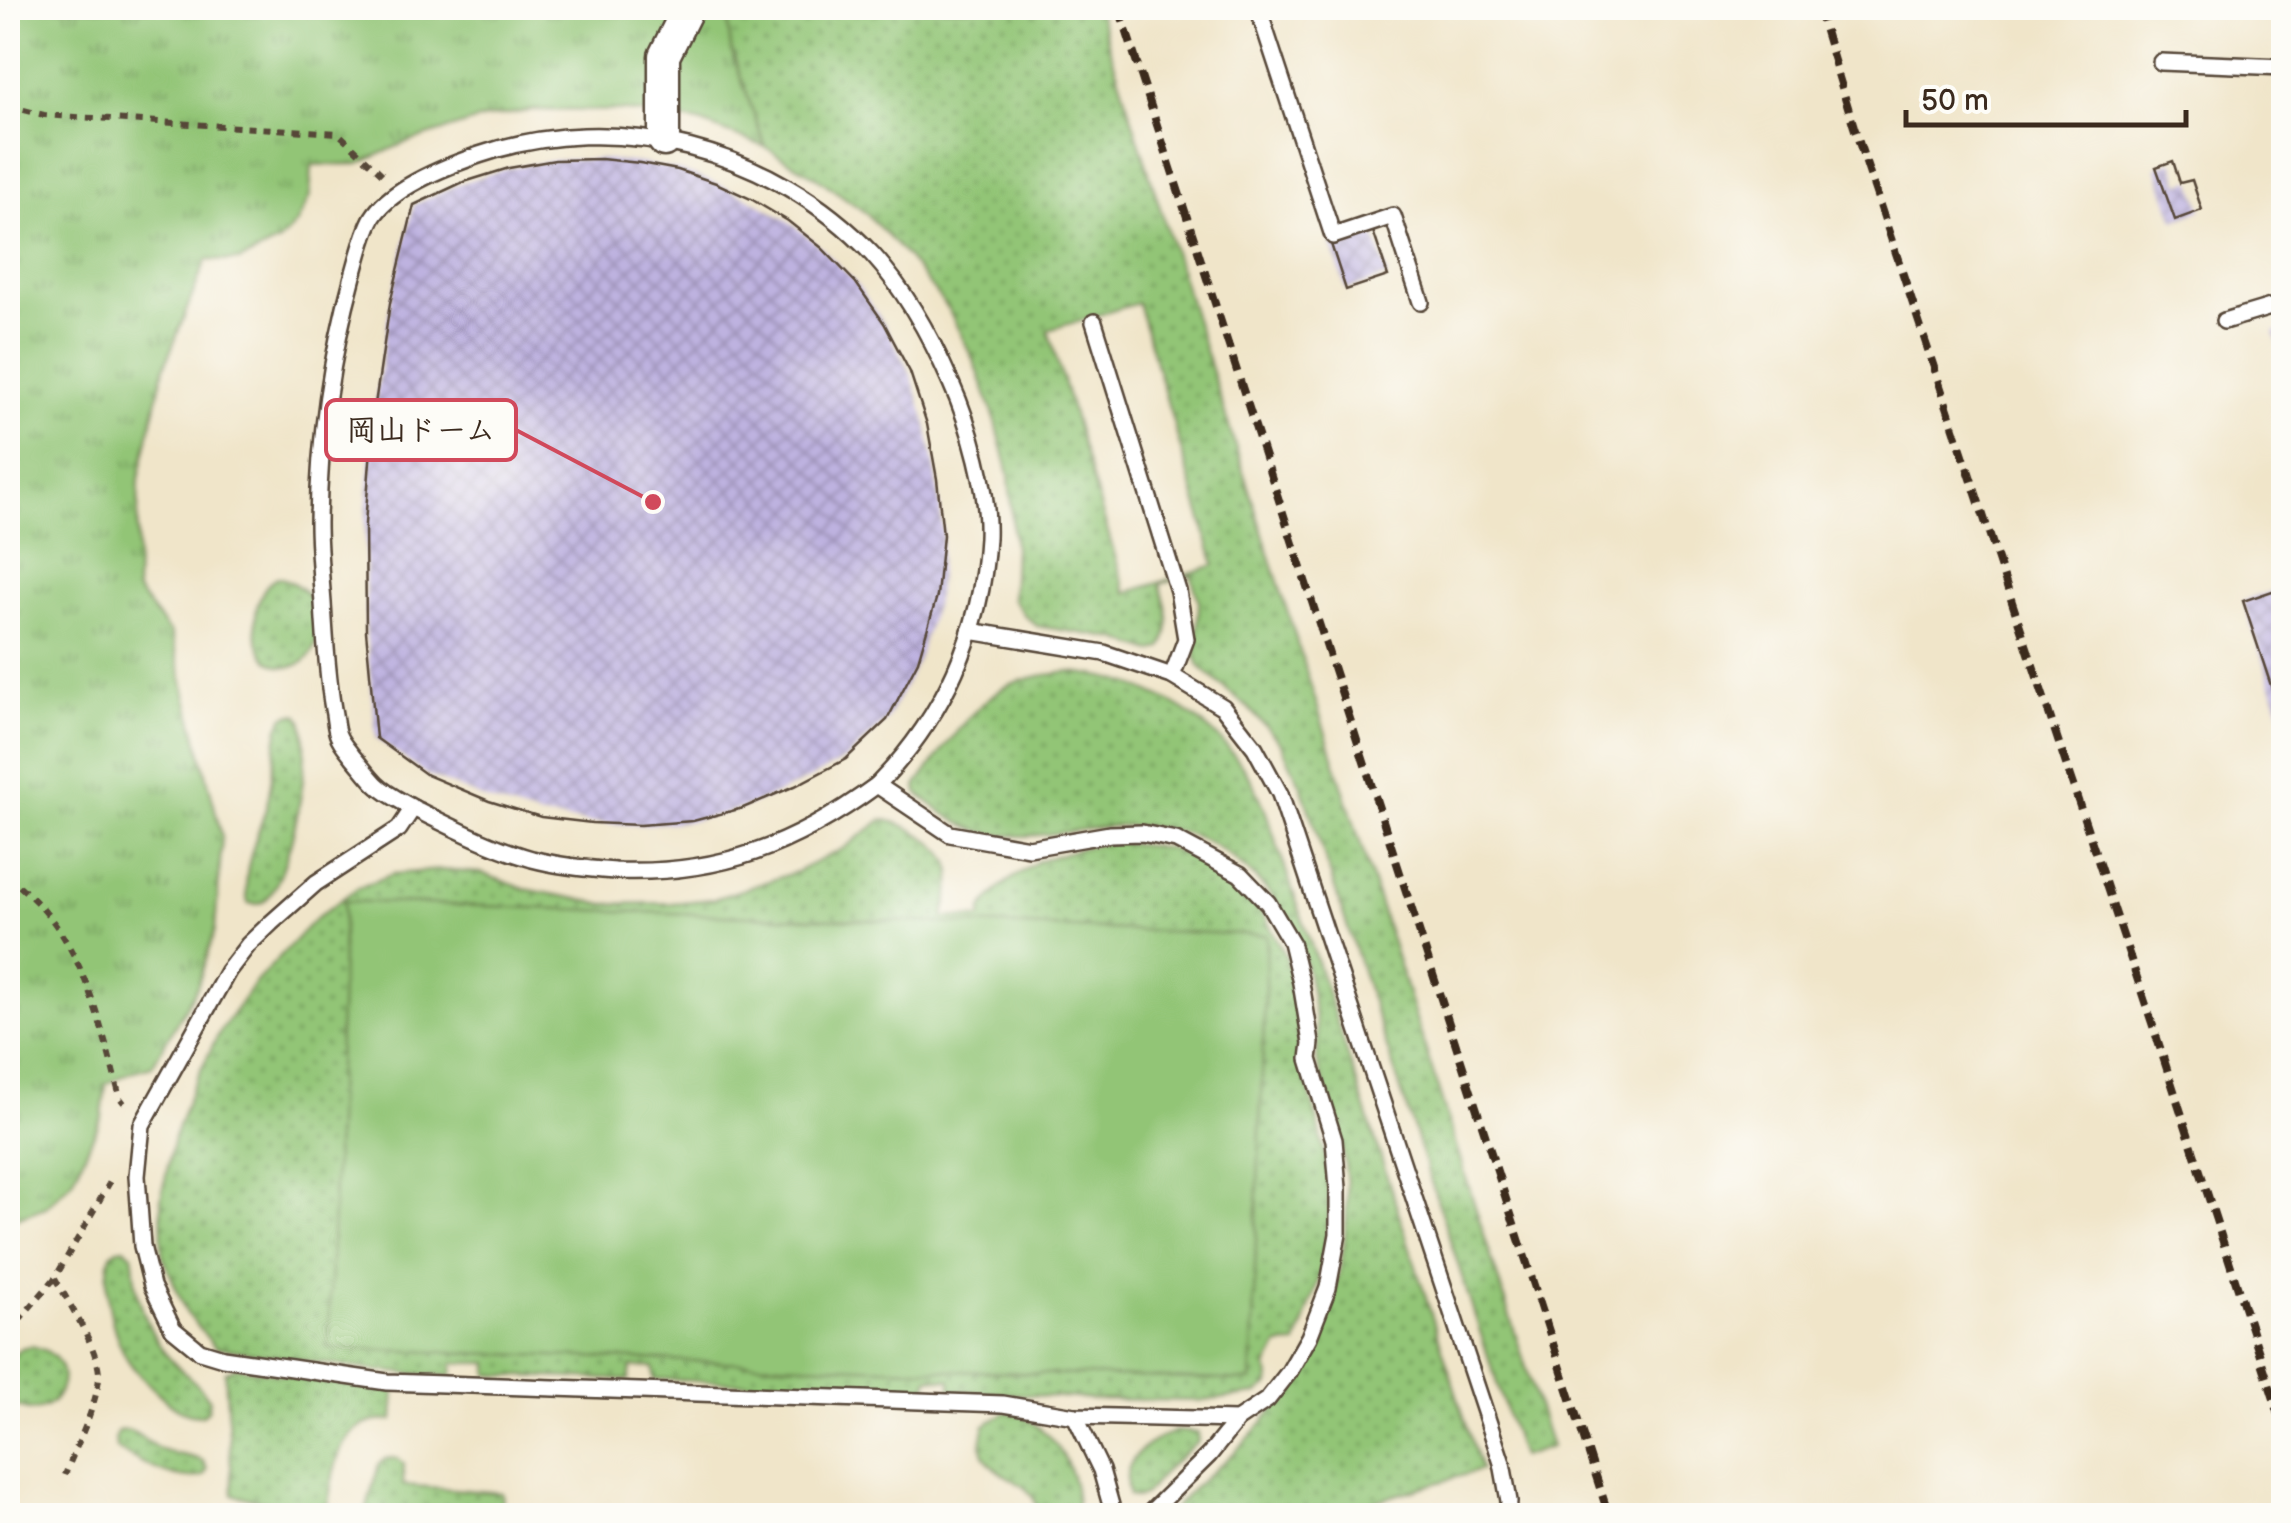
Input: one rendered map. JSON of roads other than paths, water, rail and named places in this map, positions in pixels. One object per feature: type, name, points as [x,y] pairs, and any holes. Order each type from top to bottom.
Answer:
[{"type":"street","points":[[664,140],[664,56],[688,8]]},
{"type":"lane","points":[[1258,8],[1332,236],[1392,216],[1421,302]]},
{"type":"lane","points":[[2161,62],[2284,66]]},
{"type":"lane","points":[[604,135],[664,140],[744,165],[790,188],[832,217],[872,255],[907,298],[964,411],[980,474],[987,534],[970,632],[951,682],[928,724],[877,785],[828,818],[754,854],[702,867],[646,872],[591,870],[534,860],[482,842],[414,808],[378,788],[338,738],[326,671],[318,536],[319,469],[344,308],[374,216],[400,191],[447,166],[540,138],[604,135]]},
{"type":"lane","points":[[2224,321],[2284,303]]},
{"type":"lane","points":[[1094,322],[1178,591],[1186,639],[1172,676]]},
{"type":"lane","points":[[970,632],[1104,653],[1172,676],[1223,708],[1255,748],[1280,794],[1502,1463],[1508,1516]]},
{"type":"lane","points":[[877,785],[950,834],[1029,848],[1110,834],[1142,833],[1176,840],[1240,874],[1268,902],[1291,942],[1302,983],[1311,1043],[1309,1059],[1334,1140],[1338,1234],[1328,1288],[1309,1337],[1267,1400],[1237,1420],[1147,1516]]},
{"type":"lane","points":[[414,808],[400,830],[316,884],[248,945],[228,971],[142,1124],[137,1176],[142,1246],[152,1286],[173,1330],[200,1351],[223,1358],[387,1382],[1003,1404],[1074,1416],[1237,1420]]},
{"type":"lane","points":[[1074,1416],[1101,1470],[1114,1516]]},
{"type":"railway","points":[[1119,8],[1609,1516]]},
{"type":"railway","points":[[1818,8],[2284,1430]]},
{"type":"place","name":"岡山ドーム","points":[[653,502]]}]
